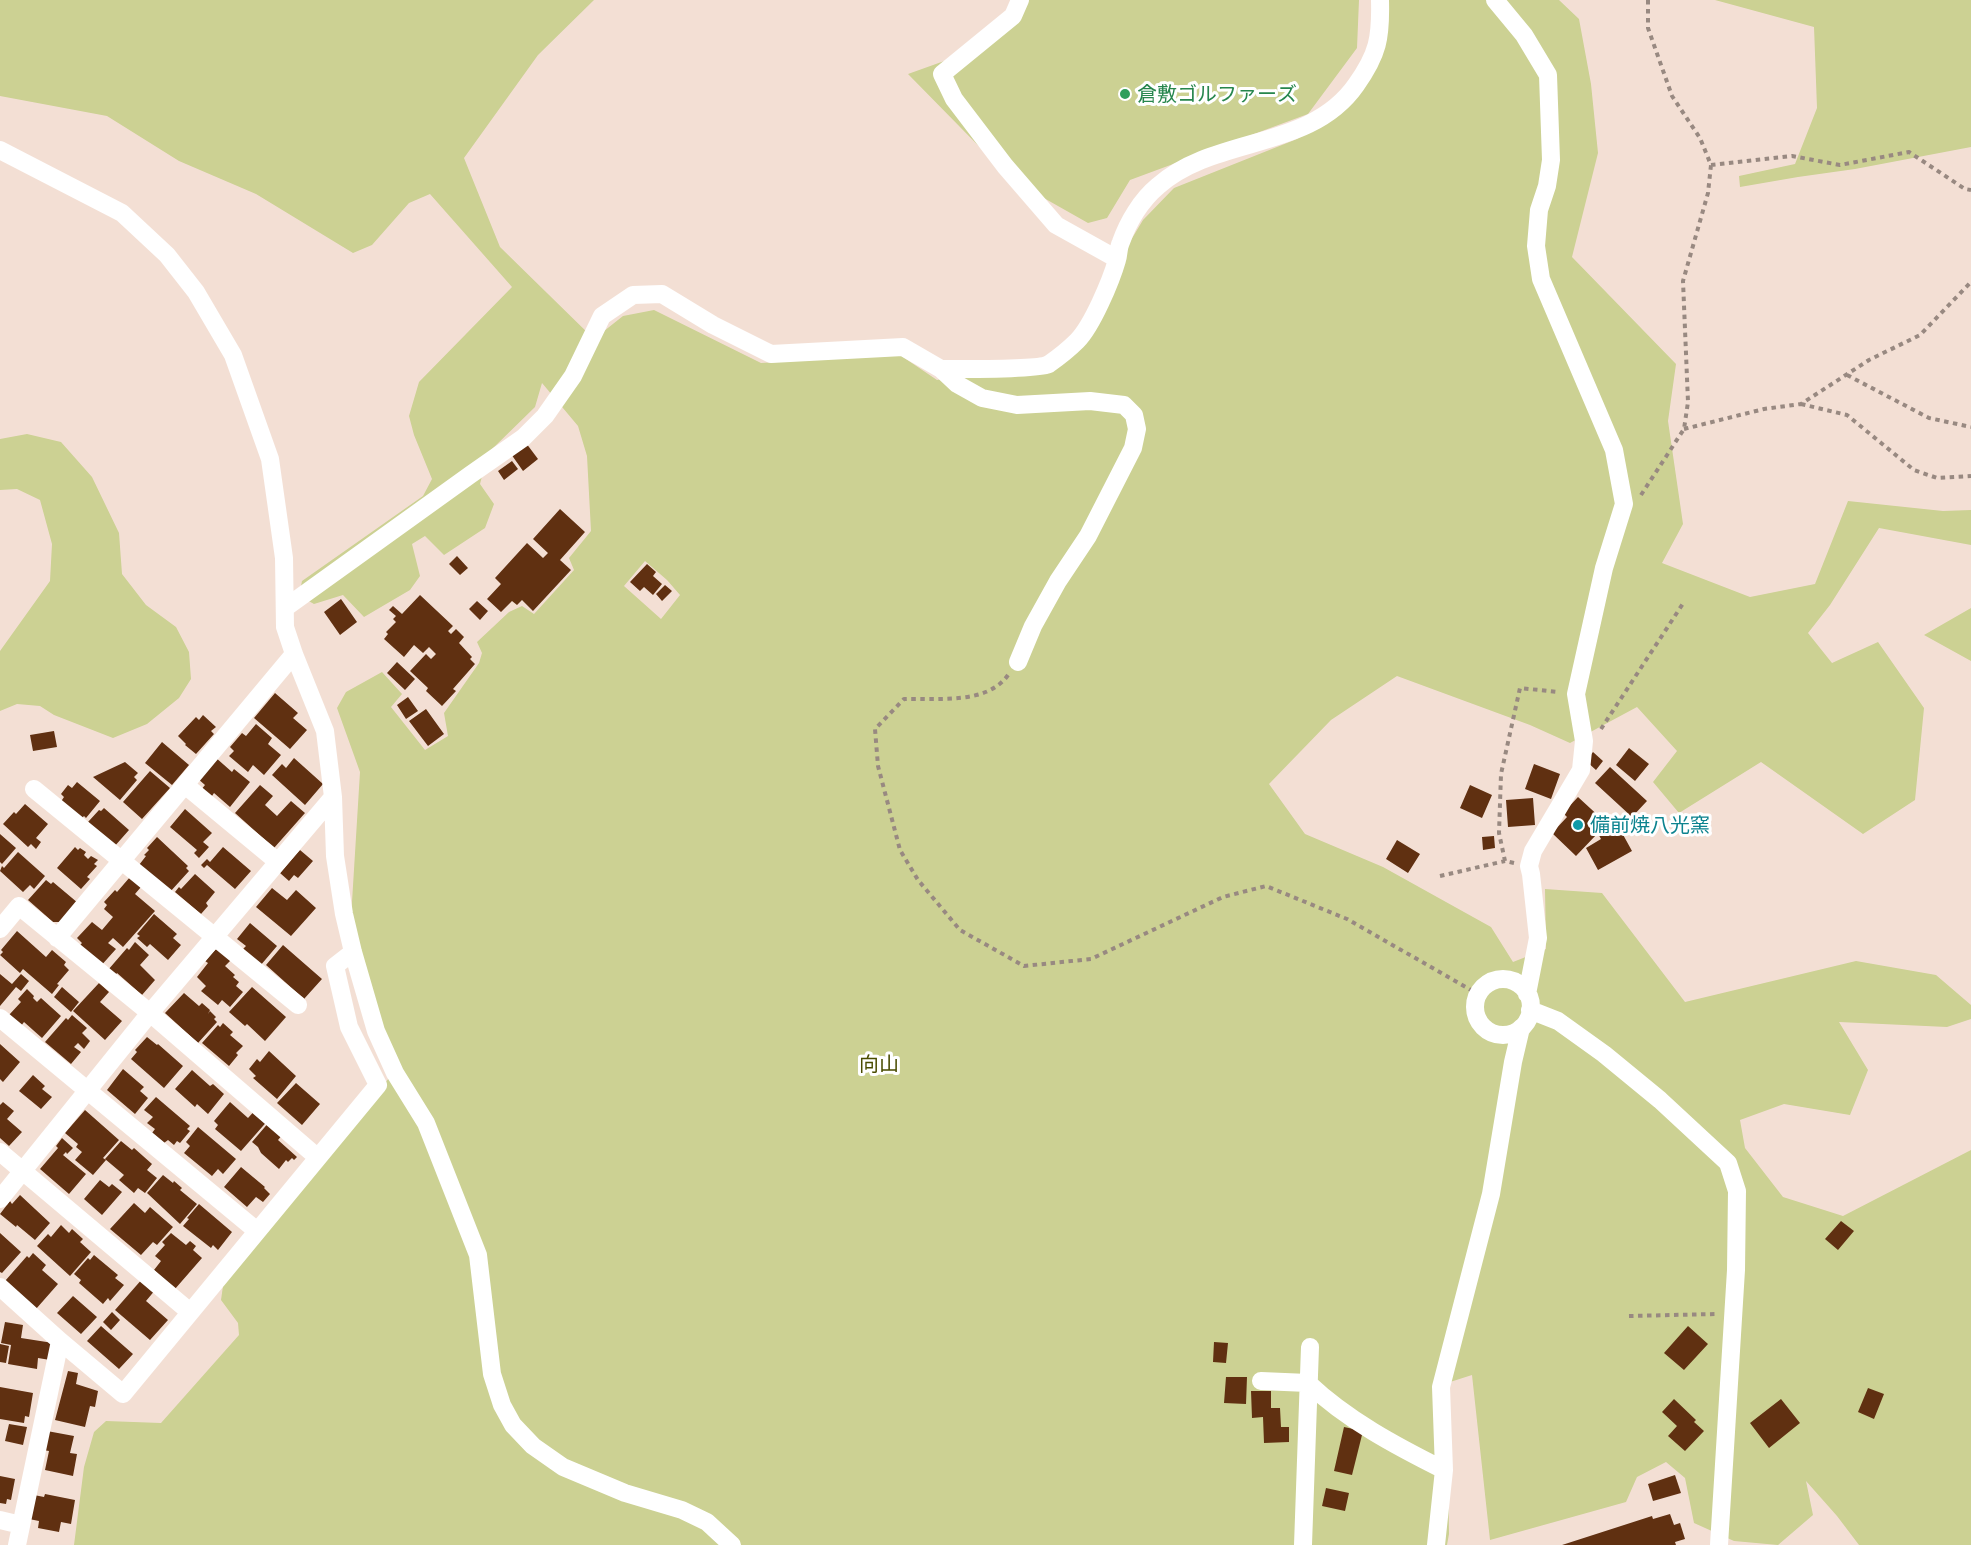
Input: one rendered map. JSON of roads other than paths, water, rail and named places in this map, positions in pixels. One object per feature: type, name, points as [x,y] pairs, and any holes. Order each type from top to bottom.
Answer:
[{"type":"street","points":[[1020,0],[1013,16],[942,74],[954,99],[1005,166],[1056,225],[1117,259]]},
{"type":"street","points":[[941,369],[1047,366],[1079,340],[1102,300],[1117,259],[1120,243],[1138,207],[1158,185],[1181,170],[1216,155],[1303,128],[1331,113],[1350,93],[1370,64],[1378,42],[1380,0]]},
{"type":"street","points":[[1495,0],[1524,35],[1548,75],[1551,160],[1547,186],[1539,210],[1536,246],[1541,279],[1614,450],[1624,504],[1604,568],[1576,694],[1584,741],[1581,770],[1533,851],[1529,866],[1538,938],[1529,1002],[1527,1020],[1521,1028],[1511,1034],[1500,1035],[1490,1032],[1481,1025],[1476,1015],[1475,1005],[1482,987],[1498,979],[1515,982],[1529,1002],[1604,1054],[1660,1100],[1728,1163],[1737,1191],[1736,1270],[1719,1545]]},
{"type":"street","points":[[0,150],[122,213],[167,255],[196,292],[233,355],[270,459],[284,558],[285,627],[326,731],[333,798],[335,856],[344,914],[353,952],[376,1030],[395,1073],[426,1123],[478,1255],[492,1374],[502,1405],[513,1425],[533,1446],[563,1467],[625,1493],[682,1510],[707,1522],[732,1545]]},
{"type":"street","points":[[285,608],[523,438],[545,416],[573,376],[602,316],[633,295],[662,294],[713,325],[771,354],[903,347],[941,369],[957,384],[982,398],[1017,405],[1090,401],[1124,405],[1134,416],[1137,429],[1133,448],[1088,536],[1058,581],[1033,626],[1018,662]]},
{"type":"street","points":[[57,938],[294,654]]},
{"type":"street","points":[[185,785],[279,862]]},
{"type":"street","points":[[34,789],[298,1005]]},
{"type":"street","points":[[0,1198],[150,1013],[333,798]]},
{"type":"street","points":[[0,929],[19,906],[150,1013],[318,1157]]},
{"type":"street","points":[[0,1287],[123,1394],[378,1085],[349,1027],[335,966],[353,952]]},
{"type":"street","points":[[0,1018],[257,1230]]},
{"type":"street","points":[[1436,1545],[1444,1470],[1441,1387],[1491,1194],[1513,1062],[1521,1028]]},
{"type":"street","points":[[0,1152],[190,1312]]},
{"type":"street","points":[[17,1545],[60,1341]]},
{"type":"street","points":[[1303,1545],[1310,1347]]},
{"type":"street","points":[[1261,1381],[1308,1383],[1330,1404],[1399,1448],[1444,1470]]},
{"type":"street","points":[[0,1520],[21,1525]]},
{"type":"place","name":"倉敷ゴルファーズ","points":[[1125,94]]},
{"type":"place","name":"備前焼八光窯","points":[[1578,825]]},
{"type":"park label","name":"向山","points":[[879,1064]]}]
